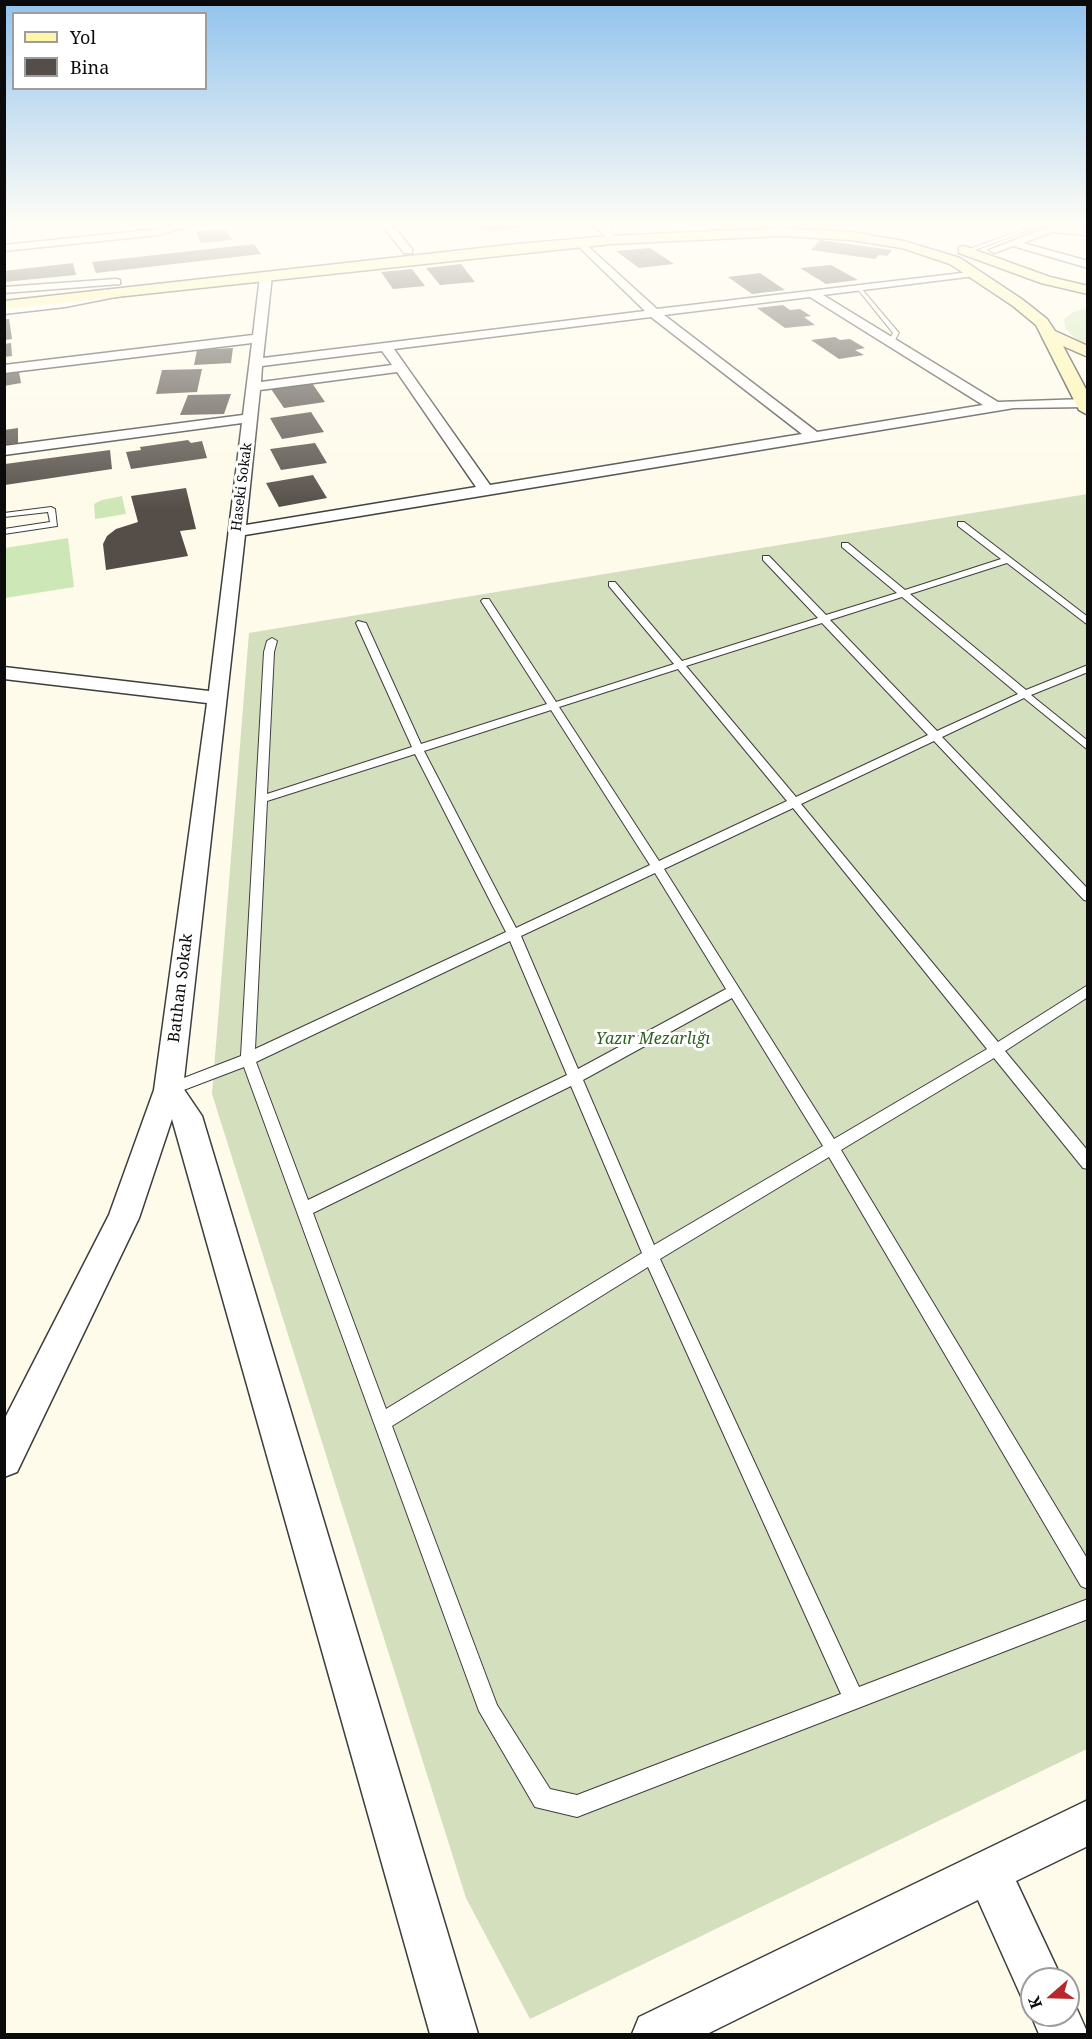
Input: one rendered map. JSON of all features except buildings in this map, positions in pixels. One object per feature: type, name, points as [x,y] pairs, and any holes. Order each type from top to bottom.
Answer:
[{"type":"main road","points":[[1035,319],[1088,352]]},
{"type":"main road","points":[[1045,319],[1046,328],[1086,407]]},
{"type":"main road","points":[[1071,379],[1088,371]]},
{"type":"street","name":"Haseki Sokak","points":[[218,698],[261,319]]},
{"type":"street","points":[[256,363],[613,319]]},
{"type":"street","points":[[662,319],[815,437]]},
{"type":"street","points":[[854,319],[996,407]]},
{"type":"street","points":[[4,369],[259,338]]},
{"type":"street","points":[[386,347],[486,490]]},
{"type":"street","points":[[254,387],[400,368]]},
{"type":"street","points":[[237,531],[1014,404],[1086,407]]},
{"type":"street","points":[[4,451],[250,418]]},
{"type":"street","points":[[4,673],[218,698]]},
{"type":"street","name":"Batıhan Sokak","points":[[4,1459],[15,1418],[123,1218],[168,1090],[218,698]]},
{"type":"street","points":[[168,1090],[187,1116],[454,2034]]},
{"type":"street","points":[[656,2034],[1088,1822]]},
{"type":"street","points":[[988,1871],[1032,1967]]},
{"type":"lane","points":[[884,319],[896,333],[891,342]]},
{"type":"lane","points":[[4,515],[51,509],[54,524],[4,532]]},
{"type":"lane","points":[[961,524],[1088,622]]},
{"type":"lane","points":[[845,545],[1088,747]]},
{"type":"lane","points":[[765,558],[1088,897]]},
{"type":"lane","points":[[261,799],[1008,560]]},
{"type":"lane","points":[[612,584],[795,803],[1088,1163]]},
{"type":"lane","points":[[486,601],[657,867],[832,1148],[1088,1579]]},
{"type":"lane","points":[[361,623],[418,749],[514,935],[651,1256],[854,1699]]},
{"type":"lane","points":[[272,641],[269,652],[248,1059],[489,1711],[543,1799],[577,1806],[1088,1609]]},
{"type":"lane","points":[[168,1090],[248,1059],[1025,694],[1088,668]]},
{"type":"lane","points":[[382,1422],[651,1256],[996,1050],[1088,990]]},
{"type":"lane","points":[[304,1210],[574,1078],[734,991]]},
{"type":"green space","points":[[1064,319],[1088,319],[1087,344],[1075,338],[1065,328]]},
{"type":"green space","name":"Yazır Mezarlığı","points":[[1087,494],[1087,1749],[530,2019],[466,1898],[212,1094],[249,633]]},
{"type":"green space","points":[[122,496],[126,514],[95,519],[94,504]]},
{"type":"green space","points":[[68,538],[74,587],[5,598],[5,548]]}]
